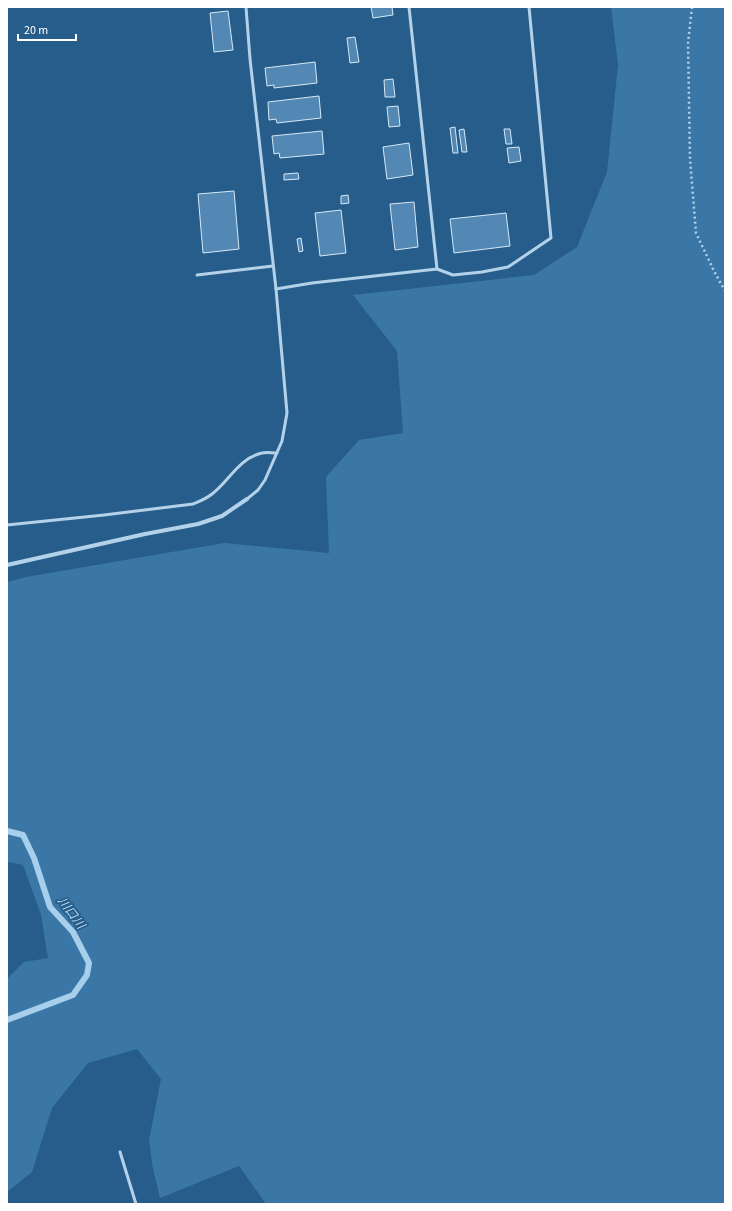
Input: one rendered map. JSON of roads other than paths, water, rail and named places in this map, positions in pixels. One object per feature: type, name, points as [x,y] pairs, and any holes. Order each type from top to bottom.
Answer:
[{"type":"street","points":[[7,565],[145,534],[198,524],[222,516],[247,499]]},
{"type":"lane","points":[[246,7],[251,67],[276,289],[287,414],[282,441],[265,480],[258,490],[247,499]]},
{"type":"lane","points":[[409,7],[436,269]]},
{"type":"lane","points":[[276,289],[312,283],[436,269],[452,275],[482,272],[508,267],[551,238],[529,7]]},
{"type":"lane","points":[[196,275],[273,266]]},
{"type":"lane","points":[[7,525],[193,504],[203,500],[213,493],[240,465],[249,459],[262,453],[277,453]]},
{"type":"lane","points":[[120,1152],[136,1204]]},
{"type":"waterway","name":"川口川","points":[[7,831],[23,835],[34,858],[50,907],[73,932],[89,963],[87,975],[73,995],[7,1020]]}]
